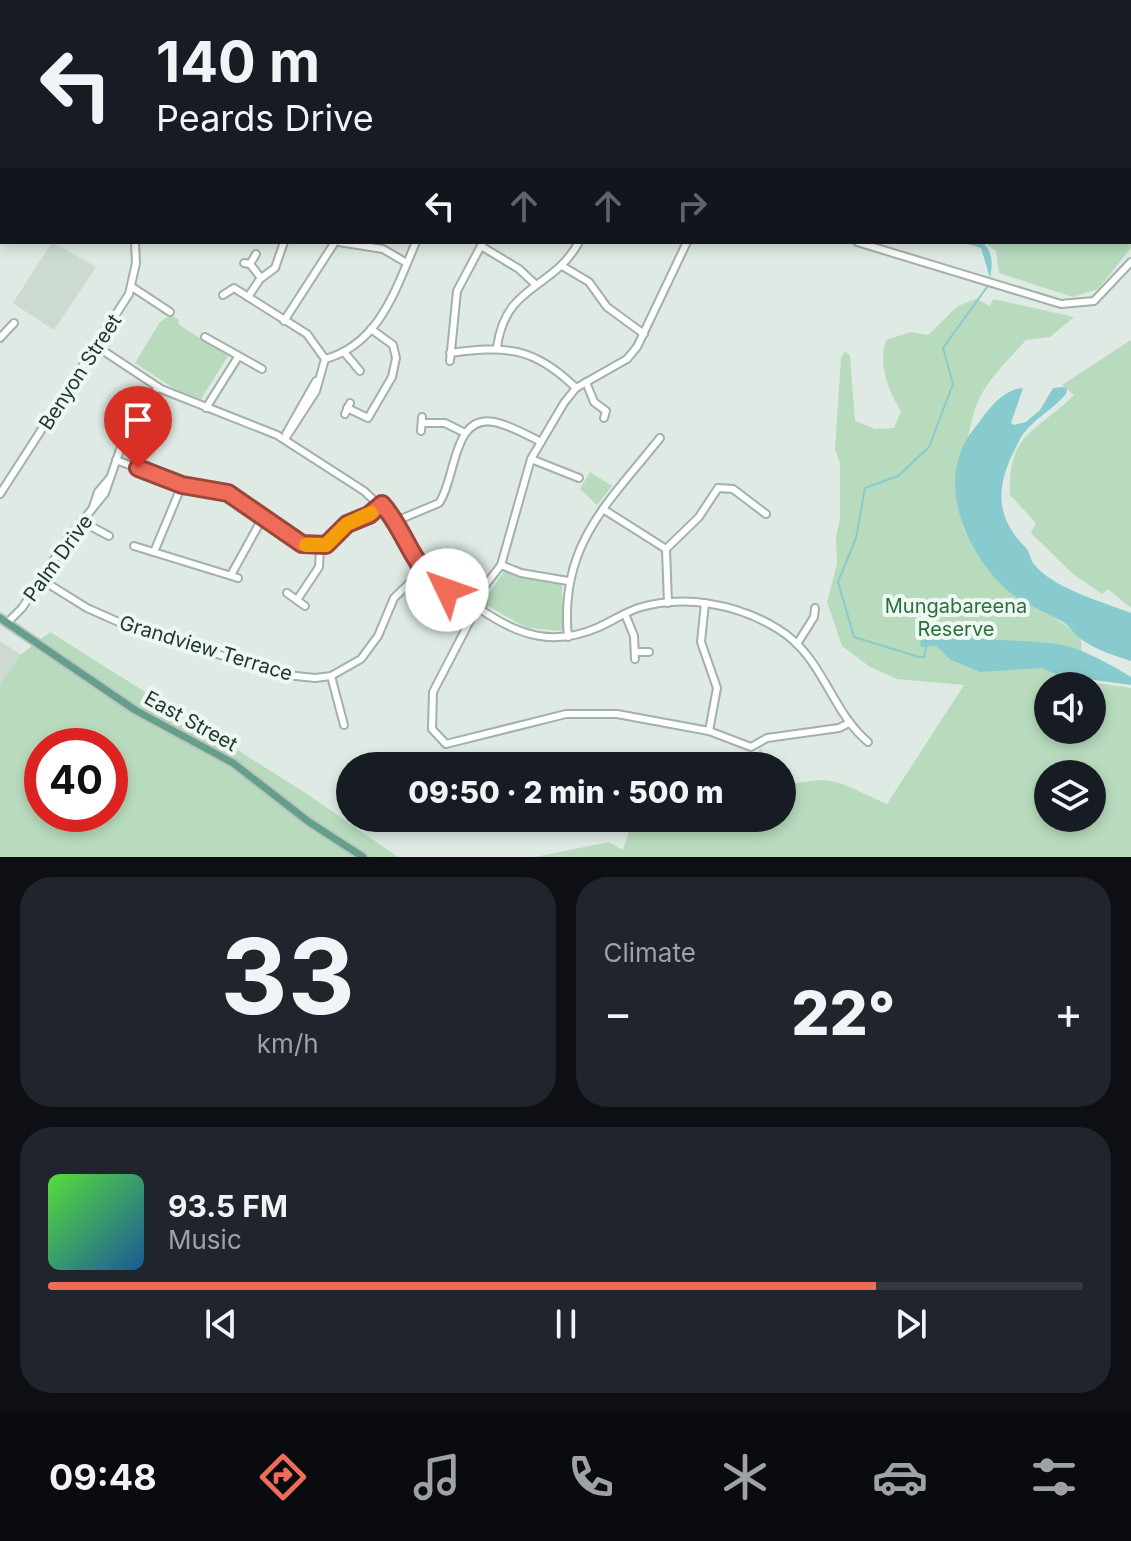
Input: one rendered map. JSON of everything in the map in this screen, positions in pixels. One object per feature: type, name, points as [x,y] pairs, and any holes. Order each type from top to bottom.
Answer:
[{"type":"main road","name":"East Street","points":[[3,620],[135,710],[233,763],[309,822],[363,857]]},
{"type":"street","name":"Benyon Street","points":[[0,494],[132,287],[135,244]]},
{"type":"street","points":[[248,297],[261,278],[275,268],[281,244]]},
{"type":"street","points":[[284,321],[339,244]]},
{"type":"street","points":[[325,359],[344,352],[371,329],[390,303],[415,244]]},
{"type":"street","points":[[535,284],[482,244],[457,291],[450,357],[497,347],[536,358],[576,388]]},
{"type":"street","points":[[497,347],[502,322],[512,304],[562,266],[578,244]]},
{"type":"street","points":[[686,244],[644,334],[627,359],[576,388],[531,459],[501,565],[476,604],[433,692],[432,729],[446,744],[566,714],[617,714],[709,731],[751,747],[767,738],[835,729],[849,723]]},
{"type":"street","points":[[864,244],[1061,304],[1094,301],[1131,262]]},
{"type":"street","points":[[379,245],[405,262]]},
{"type":"street","points":[[256,254],[247,263],[261,278]]},
{"type":"street","points":[[562,266],[589,282],[607,307],[644,334]]},
{"type":"street","points":[[132,287],[168,311],[161,317]]},
{"type":"street","points":[[223,295],[230,287],[248,297],[311,337],[325,359],[316,391],[285,439]]},
{"type":"street","points":[[0,338],[14,323]]},
{"type":"street","points":[[347,408],[368,418],[394,370],[393,345],[371,329]]},
{"type":"street","points":[[205,337],[214,338],[238,357],[259,364]]},
{"type":"street","points":[[96,346],[158,387],[285,439],[382,504],[396,521],[406,547],[422,571],[492,617],[528,636],[568,637],[625,614],[668,603],[705,603],[759,618],[797,644],[824,677],[849,723],[868,742]]},
{"type":"street","points":[[344,352],[360,371]]},
{"type":"street","points":[[206,408],[238,357]]},
{"type":"street","points":[[586,382],[594,402],[605,414],[616,411]]},
{"type":"street","name":"Palm Drive","points":[[15,628],[22,608],[81,521],[105,493],[116,460],[158,387]]},
{"type":"street","points":[[421,431],[422,420],[445,423],[465,433]]},
{"type":"street","points":[[396,521],[428,511],[439,503],[465,433],[476,425],[491,421],[541,442]]},
{"type":"street","points":[[568,637],[568,581],[580,545],[603,509],[660,438]]},
{"type":"street","points":[[654,446],[661,452]]},
{"type":"street","points":[[531,459],[576,477],[576,467]]},
{"type":"street","points":[[116,460],[182,485],[228,493],[302,544],[320,547],[333,541],[347,524],[369,515],[382,504]]},
{"type":"street","points":[[154,552],[182,485]]},
{"type":"street","points":[[668,603],[666,549],[699,517],[723,486],[766,514]]},
{"type":"street","points":[[603,509],[666,549]]},
{"type":"street","points":[[754,517],[759,510]]},
{"type":"street","points":[[134,546],[235,576],[246,541],[263,517]]},
{"type":"street","points":[[81,521],[109,536]]},
{"type":"street","points":[[297,600],[319,567],[320,547]]},
{"type":"street","points":[[501,565],[521,573],[568,581]]},
{"type":"street","points":[[344,725],[331,676],[369,651],[394,598],[422,571]]},
{"type":"street","name":"Grandview Terrace","points":[[42,580],[87,608],[132,628],[286,675],[331,676]]},
{"type":"street","points":[[287,593],[305,606]]},
{"type":"street","points":[[705,603],[701,642],[717,688],[709,731]]},
{"type":"street","name":"Palm Drive","points":[[3,620],[22,608]]},
{"type":"street","points":[[797,644],[814,617],[815,608]]},
{"type":"street","points":[[625,614],[631,624],[635,656],[649,652]]},
{"type":"street","points":[[814,617],[823,620]]},
{"type":"shaded area","points":[[51,244],[96,267],[54,330],[13,303]]},
{"type":"shaded area","points":[[0,641],[28,659],[0,703]]},
{"type":"green space","points":[[987,244],[1131,244],[1098,289],[1073,297],[999,273],[996,251]]},
{"type":"green space","points":[[976,299],[990,306],[993,299],[1074,317],[1050,337],[1026,340],[984,389],[975,408],[964,463],[961,518],[972,543],[999,573],[1050,615],[1081,635],[1082,672],[1034,672],[1034,744],[1106,744],[1106,684],[1131,688],[1131,857],[535,857],[609,842],[623,850],[629,832],[796,832],[796,784],[800,783],[837,782],[887,804],[964,685],[897,679],[870,667],[842,646],[827,602],[837,564],[836,537],[840,518],[840,463],[835,449],[841,358],[845,351],[850,356],[855,421],[875,429],[894,428],[901,411],[886,377],[883,358],[886,340],[911,332],[928,335],[958,306]]},
{"type":"green space","points":[[171,315],[179,320],[178,324],[228,356],[201,399],[175,389],[135,363],[160,322]]},
{"type":"green space","name":"Mungabareena Reserve","points":[[1131,340],[1131,608],[1108,589],[1102,594],[1073,574],[1033,535],[1031,532],[1036,523],[1010,495],[1011,474],[1019,446],[1074,395],[1062,385]]},
{"type":"green space","points":[[590,472],[612,486],[597,505],[580,489]]},
{"type":"green space","points":[[505,570],[562,585],[563,631],[527,628],[488,606],[487,596]]},
{"type":"green space","points":[[50,632],[336,814],[336,832],[362,832],[398,857],[0,857],[0,684],[19,656]]},
{"type":"water","points":[[968,244],[984,244],[988,249],[992,268],[990,278],[981,248]]},
{"type":"water","points":[[1023,388],[1011,423],[1026,422],[1040,410],[1053,388],[1067,388],[1066,394],[1019,441],[1006,470],[1001,497],[1003,509],[1014,534],[1042,572],[1078,593],[1131,613],[1131,661],[1086,643],[1063,622],[1006,589],[978,555],[960,514],[955,492],[956,471],[962,450],[989,410],[1007,393]]},
{"type":"water","points":[[928,630],[976,639],[1057,644],[1096,657],[1131,677],[1131,685],[1106,682],[1106,672],[1051,672],[1041,668],[980,672],[951,660],[936,646],[921,647],[920,642]]},
{"type":"waterway","points":[[926,647],[924,657],[919,657],[854,637],[838,582],[856,538],[865,488],[898,476],[929,447],[953,384],[943,348],[987,287]]},
{"type":"slow traffic","points":[[306,545],[326,545],[347,524],[371,513]]},
{"type":"route","points":[[138,468],[182,485],[222,491],[234,496],[307,546],[326,545],[347,524],[369,515],[382,504],[396,521],[406,547],[422,571],[447,590]]}]
